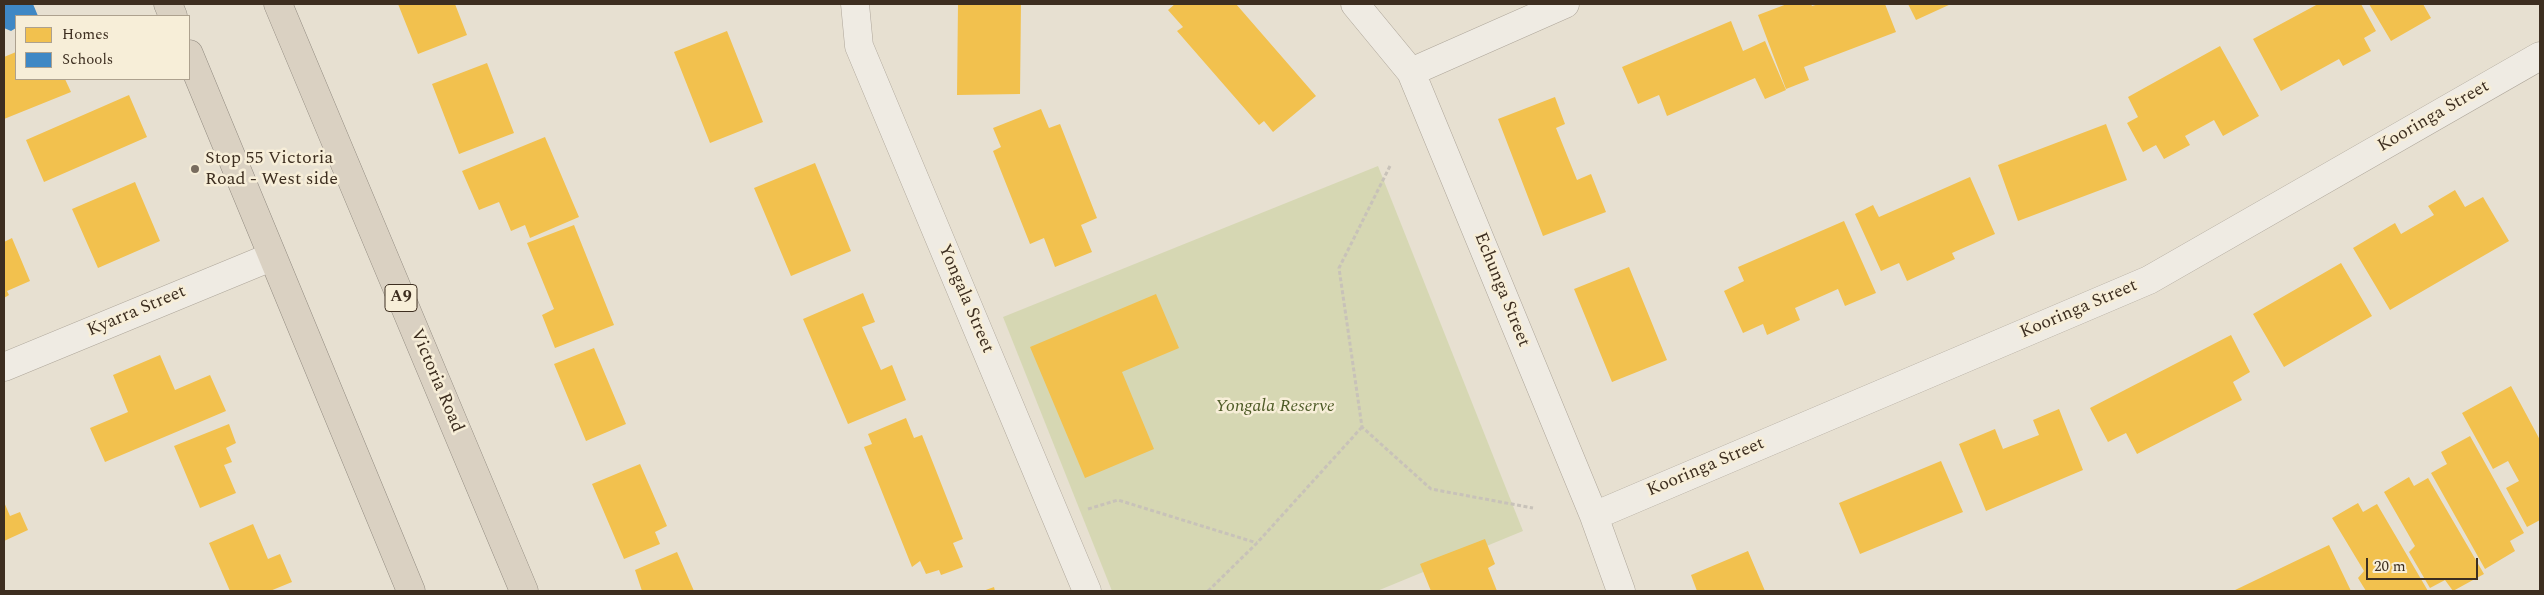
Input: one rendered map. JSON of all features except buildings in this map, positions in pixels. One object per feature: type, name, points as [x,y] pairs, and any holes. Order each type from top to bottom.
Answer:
[{"type":"highway","name":"Victoria Road","points":[[278,4],[524,591]]},
{"type":"highway","points":[[190,56],[271,257],[411,591]]},
{"type":"street","name":"Yongala Street","points":[[855,4],[859,46],[1087,591]]},
{"type":"street","name":"Echunga Street","points":[[1355,4],[1411,72],[1594,516],[1621,591]]},
{"type":"street","points":[[1411,72],[1565,4]]},
{"type":"street","name":"Kooringa Street","points":[[1594,516],[2149,280],[2540,56]]},
{"type":"street","name":"Kyarra Street","points":[[4,367],[271,257]]},
{"type":"path","points":[[1390,166],[1339,268],[1362,427],[1431,489],[1533,508]]},
{"type":"path","points":[[1208,591],[1257,543],[1362,427]]},
{"type":"path","points":[[1081,512],[1118,500],[1257,543]]},
{"type":"green space","name":"Yongala Reserve","points":[[1378,166],[1523,531],[1377,591],[1112,591],[1003,317]]},
{"type":"place","name":"Stop 55 Victoria Road - West side","points":[[195,169]]}]
